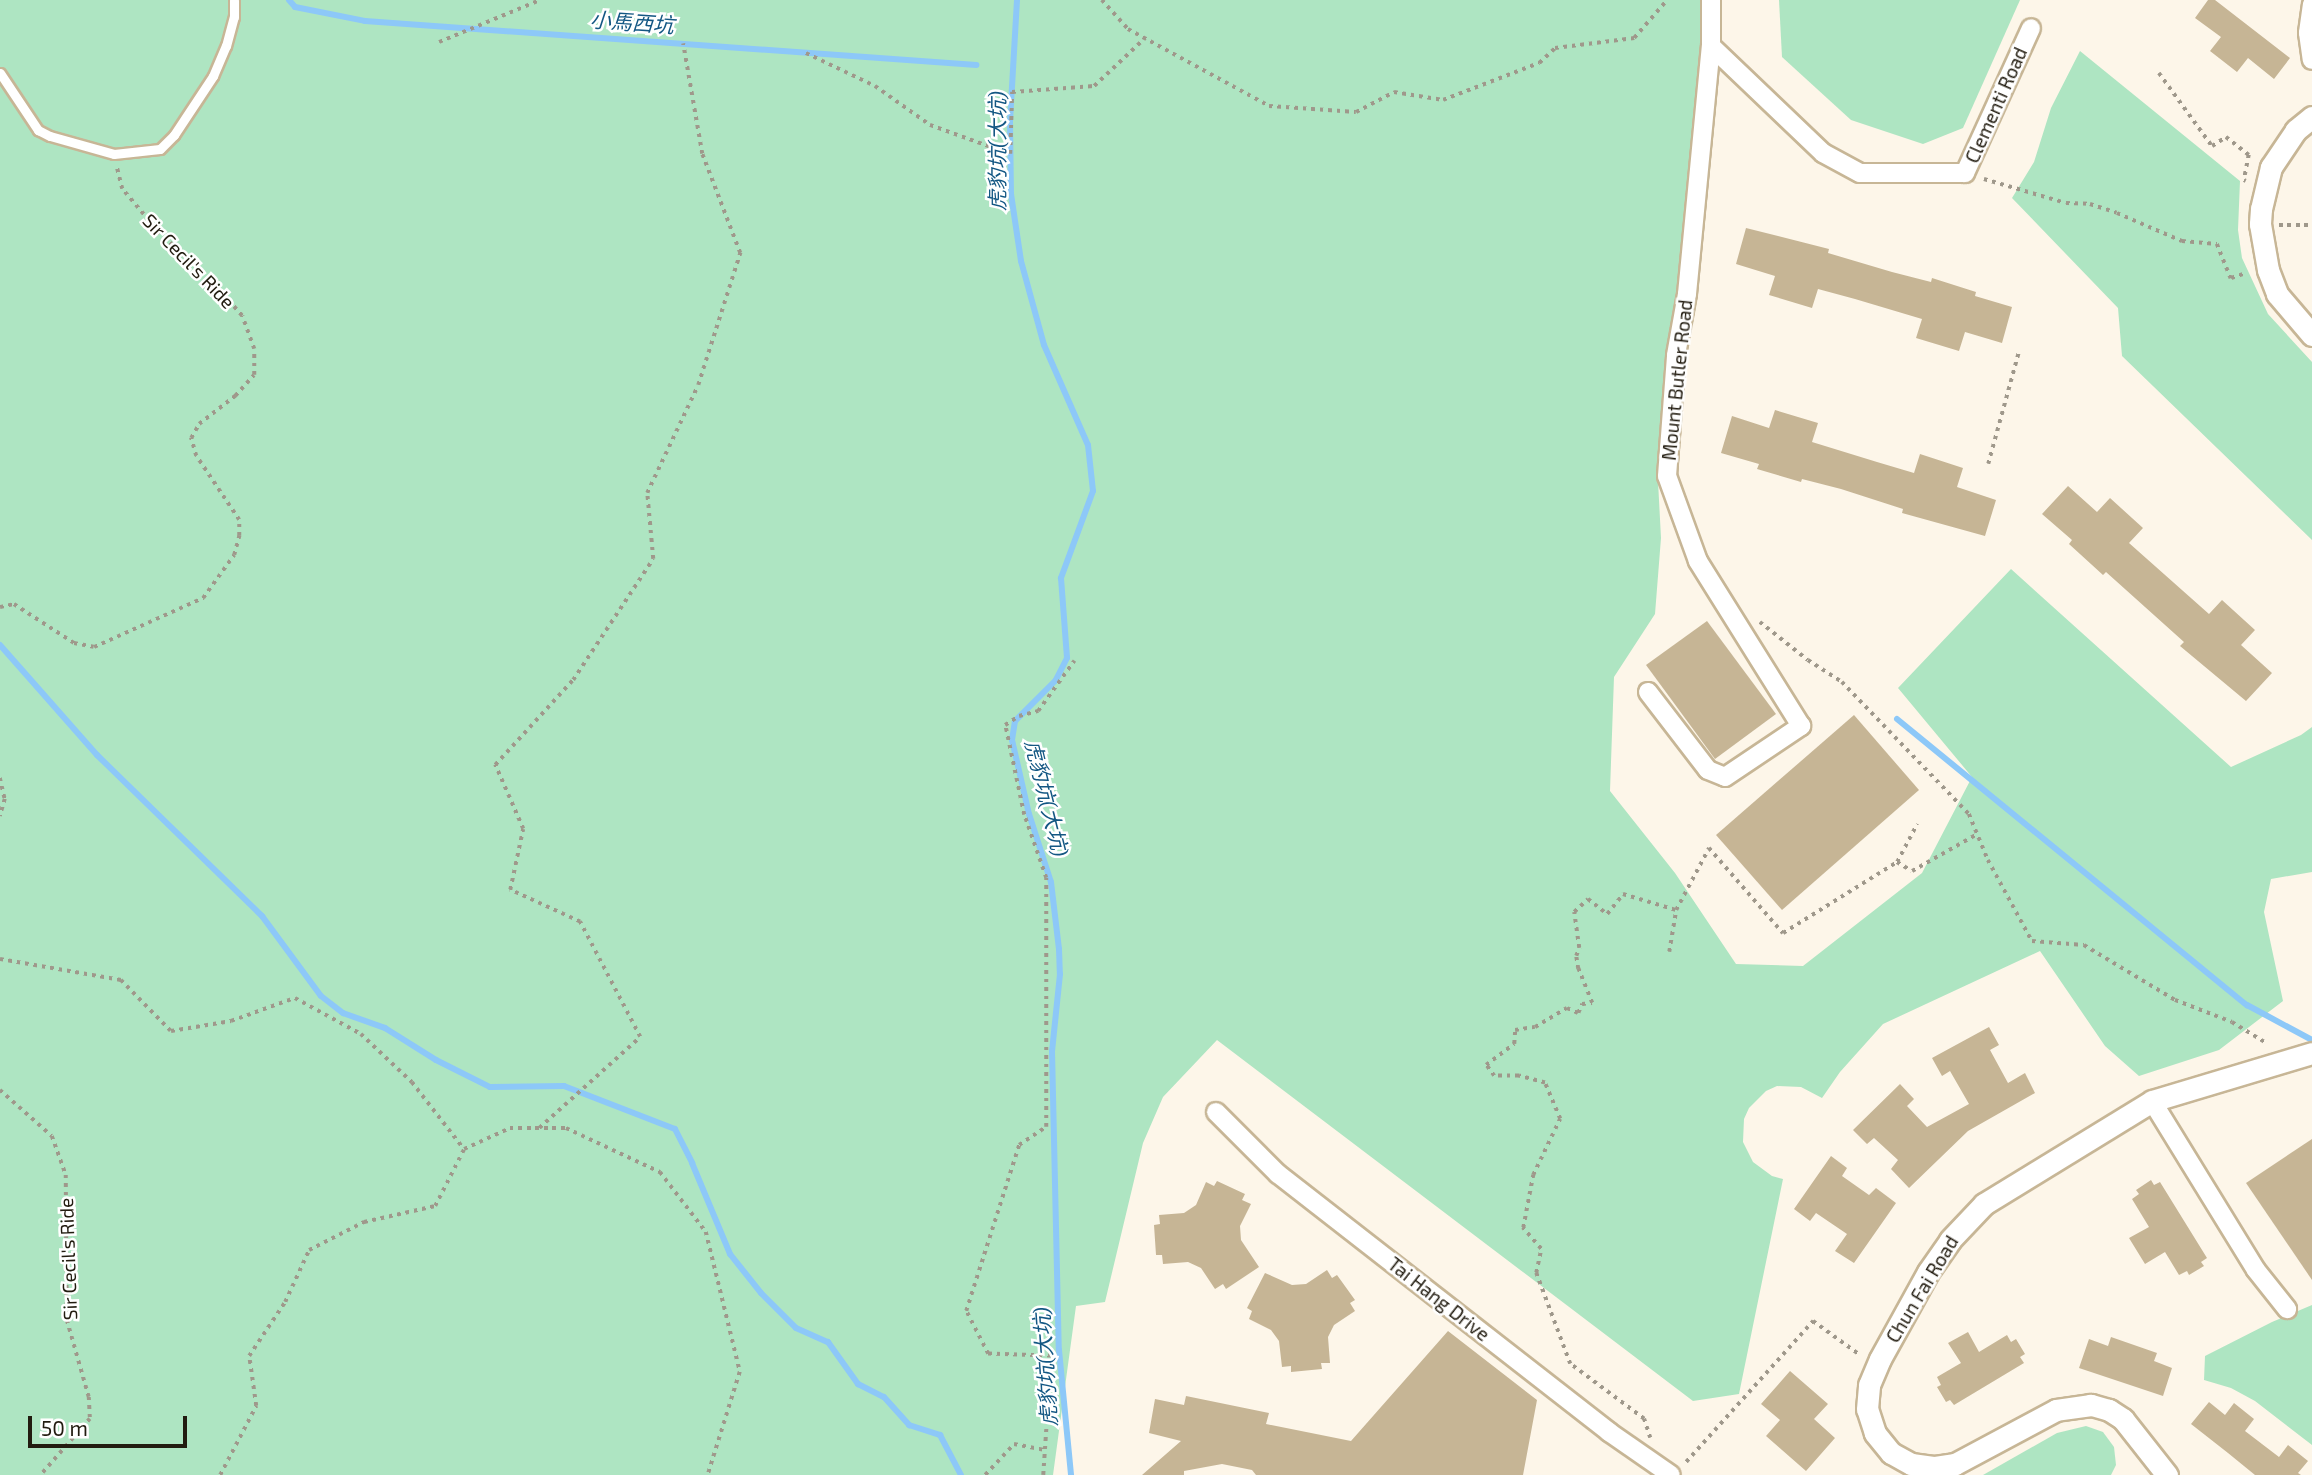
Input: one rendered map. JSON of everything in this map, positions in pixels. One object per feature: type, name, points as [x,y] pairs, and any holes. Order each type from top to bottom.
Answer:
[{"type":"street","name":"Mount Butler Road","points":[[1647,692],[1708,770],[1725,777],[1801,726],[1698,561],[1667,476],[1676,355],[1687,294],[1711,46],[1711,0]]},
{"type":"street","points":[[2312,4],[2308,33],[2312,60]]},
{"type":"street","name":"Clementi Road","points":[[1711,46],[1823,153],[1860,173],[1965,173],[2031,28]]},
{"type":"street","points":[[2312,117],[2296,130],[2271,167],[2260,209],[2260,224],[2268,270],[2277,294],[2312,335]]},
{"type":"street","name":"Chun Fai Road","points":[[2167,1475],[2123,1419],[2091,1405],[2056,1410],[1966,1460],[1933,1467],[1911,1464],[1891,1453],[1875,1433],[1867,1409],[1869,1385],[1880,1359],[1928,1272],[1965,1221],[2004,1189],[2152,1101],[2312,1053]]},
{"type":"street","points":[[2152,1101],[2256,1269],[2287,1309]]},
{"type":"street","name":"Tai Hang Drive","points":[[1216,1112],[1278,1174],[1609,1432],[1678,1469]]},
{"type":"lane","points":[[0,73],[38,130],[50,136],[114,154],[160,149],[174,135],[213,75],[226,46],[234,17],[234,0]]},
{"type":"path","points":[[439,42],[540,0]]},
{"type":"path","points":[[1102,0],[1128,29],[1269,106],[1356,112],[1394,92],[1443,100],[1539,63],[1555,48],[1634,38],[1667,0]]},
{"type":"path","points":[[806,52],[875,86],[930,125],[1010,155],[1012,92],[1094,86],[1144,38]]},
{"type":"path","points":[[539,1128],[640,1037],[580,922],[510,890],[523,829],[495,765],[573,680],[653,559],[647,493],[698,384],[740,253],[702,154],[683,44]]},
{"type":"path","points":[[2159,73],[2212,146],[2226,137],[2249,155],[2244,180]]},
{"type":"path","name":"Sir Cecil's Ride","points":[[0,607],[14,604],[74,643],[94,647],[203,598],[234,555],[239,536],[239,520],[196,456],[191,438],[199,424],[234,396],[254,374],[254,349],[242,316],[122,189],[114,154]]},
{"type":"path","points":[[1965,173],[2066,203],[2090,204],[2182,241],[2217,244],[2231,278],[2243,274]]},
{"type":"path","points":[[2273,225],[2312,225]]},
{"type":"path","points":[[1988,464],[2019,351]]},
{"type":"path","points":[[1758,620],[1842,682],[1969,814],[1988,860],[2032,941],[2084,946],[2175,1000],[2232,1022],[2274,1048]]},
{"type":"path","points":[[1043,1475],[1051,1356],[988,1354],[966,1311],[1019,1145],[1046,1127],[1046,878],[1024,815],[1005,725],[1019,716],[1038,711],[1074,662]]},
{"type":"path","points":[[0,778],[5,799],[0,816]]},
{"type":"path","points":[[1669,952],[1676,910],[1709,848],[1783,933],[1897,862],[1917,824]]},
{"type":"path","points":[[1897,862],[1912,871],[1977,834]]},
{"type":"path","points":[[1651,1439],[1644,1419],[1570,1364],[1536,1273],[1541,1249],[1523,1228],[1533,1175],[1560,1119],[1545,1083],[1519,1076],[1494,1076],[1486,1065],[1514,1044],[1514,1030],[1535,1027],[1567,1008],[1578,1013],[1582,1004],[1592,1003],[1578,969],[1576,956],[1579,948],[1574,912],[1588,899],[1607,914],[1623,894],[1676,910]]},
{"type":"path","points":[[0,959],[121,980],[171,1031],[231,1021],[295,998],[361,1034],[412,1082],[464,1149]]},
{"type":"path","name":"Sir Cecil's Ride","points":[[0,1090],[51,1136],[66,1175],[67,1320],[89,1397],[90,1419],[41,1475]]},
{"type":"path","points":[[220,1475],[256,1406],[249,1356],[285,1303],[309,1250],[364,1222],[435,1206],[464,1149],[510,1128],[566,1128],[660,1172],[706,1232],[740,1371],[708,1475]]},
{"type":"path","points":[[1678,1469],[1813,1321],[1862,1356]]},
{"type":"path","points":[[985,1475],[1014,1444],[1045,1450]]},
{"type":"green space","points":[[0,0],[1705,0],[1689,182],[1657,462],[1661,538],[1655,614],[1614,677],[1610,791],[1675,873],[1736,964],[1803,966],[1922,873],[1972,777],[1898,688],[2011,569],[2231,767],[2301,735],[2312,727],[2312,872],[2271,879],[2264,912],[2283,1001],[2219,1050],[2139,1076],[2105,1046],[2040,951],[1883,1024],[1840,1072],[1822,1098],[1801,1087],[1777,1086],[1766,1091],[1749,1108],[1744,1119],[1743,1142],[1753,1162],[1772,1176],[1783,1179],[1739,1394],[1693,1401],[1217,1040],[1163,1097],[1143,1143],[1105,1302],[1076,1306],[1053,1475],[0,1475]]},
{"type":"green space","points":[[1779,0],[2020,0],[1963,128],[1923,144],[1851,120],[1782,57]]},
{"type":"green space","points":[[2080,51],[2240,181],[2238,230],[2242,258],[2268,314],[2312,362],[2312,540],[2122,356],[2118,308],[2012,198],[2034,162],[2051,108]]},
{"type":"green space","points":[[2312,1305],[2312,1445],[2255,1401],[2231,1388],[2204,1380],[2205,1356]]},
{"type":"green space","points":[[2086,1426],[2103,1432],[2114,1447],[2116,1465],[2111,1475],[1983,1475],[2057,1433]]},
{"type":"building","points":[[2208,0],[2215,0],[2290,58],[2274,79],[2248,58],[2237,72],[2210,51],[2221,37],[2195,18]]},
{"type":"building","points":[[1746,228],[1829,249],[1828,253],[1892,272],[1931,282],[1932,278],[1976,292],[1975,296],[2012,307],[2002,343],[1965,332],[1959,351],[1916,338],[1922,319],[1855,299],[1818,289],[1812,308],[1769,295],[1775,276],[1736,264]]},
{"type":"building","points":[[1775,410],[1818,423],[1812,442],[1914,473],[1920,454],[1963,468],[1957,487],[1996,500],[1985,536],[1902,513],[1903,509],[1841,489],[1802,479],[1801,482],[1757,469],[1759,464],[1721,453],[1732,416],[1769,428]]},
{"type":"building","points":[[2068,486],[2097,512],[2110,498],[2143,528],[2129,543],[2209,614],[2222,600],[2255,630],[2241,645],[2272,673],[2246,701],[2180,646],[2184,642],[2106,572],[2103,575],[2069,544],[2072,540],[2042,514]]},
{"type":"building","points":[[1707,621],[1776,714],[1715,759],[1646,665]]},
{"type":"building","points":[[1854,715],[1919,790],[1782,910],[1716,835]]},
{"type":"building","points":[[1989,1027],[1999,1045],[1990,1050],[2008,1083],[2025,1073],[2035,1093],[1968,1131],[1909,1188],[1891,1169],[1898,1160],[1874,1138],[1867,1144],[1853,1130],[1900,1084],[1914,1099],[1907,1106],[1927,1127],[1969,1104],[1950,1071],[1942,1076],[1932,1058]]},
{"type":"building","points":[[2312,1139],[2312,1280],[2246,1183]]},
{"type":"building","points":[[1831,1156],[1847,1168],[1842,1176],[1869,1195],[1876,1188],[1896,1203],[1854,1263],[1835,1251],[1847,1234],[1816,1213],[1810,1221],[1794,1209]]},
{"type":"building","points":[[2151,1180],[2154,1185],[2160,1182],[2207,1258],[2201,1262],[2204,1266],[2189,1275],[2187,1271],[2179,1275],[2165,1252],[2145,1264],[2129,1238],[2149,1227],[2132,1199],[2139,1194],[2136,1190]]},
{"type":"building","points":[[1217,1181],[1245,1194],[1242,1200],[1251,1204],[1240,1226],[1241,1240],[1259,1267],[1226,1289],[1223,1284],[1215,1289],[1201,1268],[1188,1262],[1163,1264],[1162,1255],[1156,1255],[1154,1225],[1160,1224],[1159,1215],[1184,1213],[1196,1205],[1206,1182],[1214,1186]]},
{"type":"building","points":[[1327,1270],[1332,1278],[1337,1275],[1355,1300],[1350,1303],[1355,1311],[1334,1325],[1328,1337],[1330,1363],[1321,1363],[1322,1369],[1291,1372],[1291,1366],[1282,1367],[1279,1341],[1271,1330],[1249,1319],[1252,1311],[1247,1308],[1265,1273],[1292,1285],[1306,1284]]},
{"type":"building","points":[[1448,1331],[1537,1400],[1523,1475],[1256,1475],[1252,1470],[1222,1464],[1184,1471],[1184,1475],[1142,1475],[1181,1441],[1149,1433],[1155,1399],[1184,1405],[1186,1396],[1269,1413],[1266,1424],[1351,1441]]},
{"type":"building","points":[[1968,1332],[1979,1352],[2007,1335],[2011,1342],[2016,1339],[2025,1354],[2020,1357],[2024,1363],[1954,1405],[1950,1400],[1946,1402],[1937,1387],[1941,1385],[1937,1377],[1961,1363],[1948,1343]]},
{"type":"building","points":[[2111,1337],[2157,1353],[2154,1361],[2172,1368],[2163,1396],[2079,1368],[2089,1339],[2108,1346]]},
{"type":"building","points":[[1790,1371],[1828,1404],[1814,1419],[1835,1438],[1806,1471],[1766,1436],[1780,1420],[1761,1404]]},
{"type":"building","points":[[2209,1402],[2225,1415],[2234,1403],[2254,1419],[2245,1431],[2279,1457],[2288,1445],[2308,1461],[2298,1473],[2301,1475],[2255,1475],[2191,1424]]},
{"type":"waterway","name":"小馬西坑","points":[[289,0],[295,7],[365,21],[976,65]]},
{"type":"waterway","name":"虎豹坑(大坑)","points":[[1017,0],[1010,123],[1011,194],[1021,261],[1044,345],[1088,445],[1093,491],[1061,578],[1067,658],[1056,680],[1015,721],[1012,740],[1029,814],[1051,882],[1059,949],[1060,974],[1052,1051],[1059,1350],[1071,1475]]},
{"type":"waterway","points":[[0,645],[97,755],[262,916],[321,996],[343,1013],[385,1028],[436,1060],[490,1087],[564,1086],[675,1129],[730,1254],[761,1293],[796,1328],[828,1342],[858,1384],[884,1397],[909,1425],[940,1435],[961,1475]]},
{"type":"waterway","points":[[1897,719],[2247,1005],[2312,1040]]}]
